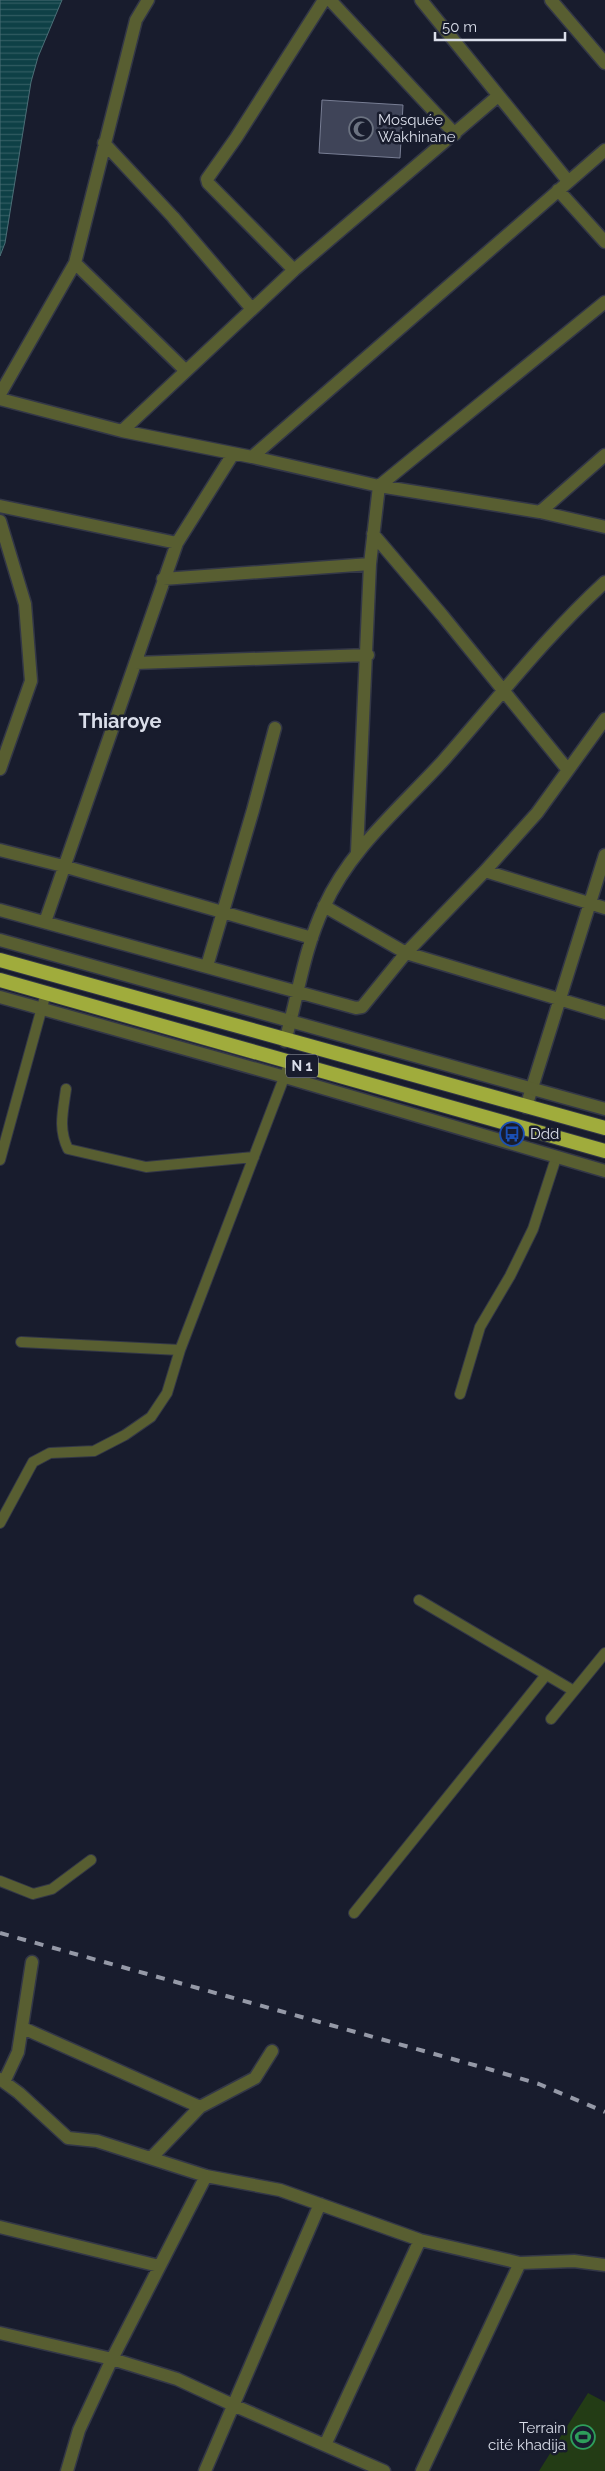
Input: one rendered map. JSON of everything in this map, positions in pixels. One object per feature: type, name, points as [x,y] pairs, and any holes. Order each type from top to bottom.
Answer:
[{"type":"highway","name":"N 1","points":[[0,960],[285,1041],[605,1128]]},
{"type":"highway","name":"N 1","points":[[0,980],[605,1151]]},
{"type":"street","points":[[0,394],[75,263],[136,20],[148,0]]},
{"type":"street","points":[[294,270],[208,183],[207,178],[236,138],[324,0]]},
{"type":"street","points":[[330,0],[455,134]]},
{"type":"street","points":[[421,0],[498,96],[605,242]]},
{"type":"street","points":[[551,0],[605,63]]},
{"type":"street","points":[[122,431],[294,270],[498,96]]},
{"type":"street","points":[[104,143],[173,217],[252,309]]},
{"type":"street","points":[[252,457],[605,150]]},
{"type":"street","points":[[75,263],[185,370]]},
{"type":"street","points":[[357,852],[368,655],[370,564],[380,486],[605,302]]},
{"type":"street","points":[[0,399],[122,431],[252,457],[380,486],[540,512],[605,527]]},
{"type":"street","points":[[45,922],[177,542],[232,454]]},
{"type":"street","points":[[540,512],[605,455]]},
{"type":"street","points":[[0,506],[177,542]]},
{"type":"street","points":[[0,521],[25,604],[31,681],[0,769]]},
{"type":"street","points":[[373,534],[442,615],[568,770]]},
{"type":"street","points":[[163,579],[370,564]]},
{"type":"street","points":[[285,1041],[312,938],[324,906],[357,852],[504,692],[567,616],[605,582]]},
{"type":"street","points":[[135,663],[368,655]]},
{"type":"street","points":[[0,910],[356,1008],[362,1006],[406,953],[485,871],[537,813],[605,719]]},
{"type":"street","points":[[207,966],[224,912],[274,728]]},
{"type":"street","points":[[0,850],[63,866],[312,938]]},
{"type":"street","points":[[526,1107],[591,905],[605,855]]},
{"type":"street","points":[[485,871],[605,908]]},
{"type":"street","points":[[324,906],[406,953],[560,1001],[605,1013]]},
{"type":"street","points":[[0,940],[605,1110]]},
{"type":"street","points":[[0,997],[286,1077],[605,1171]]},
{"type":"street","points":[[32,1962],[18,2052],[2,2080],[68,2138],[97,2142],[206,2176],[280,2190],[420,2240],[520,2263],[574,2261],[605,2265]]},
{"type":"street","points":[[22,2028],[200,2106]]},
{"type":"street","points":[[152,2158],[200,2106],[255,2078],[272,2051]]},
{"type":"street","points":[[68,2471],[82,2422],[112,2359],[206,2176]]},
{"type":"street","points":[[205,2471],[320,2204]]},
{"type":"street","points":[[0,2228],[159,2266]]},
{"type":"street","points":[[325,2446],[420,2240]]},
{"type":"street","points":[[422,2471],[520,2263]]},
{"type":"street","points":[[0,2333],[112,2359],[177,2379],[384,2471]]},
{"type":"lane","points":[[0,1160],[46,993]]},
{"type":"lane","points":[[0,1523],[33,1462],[50,1453],[94,1450],[125,1434],[151,1417],[167,1393],[180,1350],[286,1077],[290,1062]]},
{"type":"lane","points":[[66,1089],[61,1121],[62,1137],[68,1149],[146,1167],[254,1157]]},
{"type":"lane","points":[[460,1394],[480,1327],[510,1276],[533,1230],[556,1158]]},
{"type":"lane","points":[[21,1342],[180,1350]]},
{"type":"lane","points":[[419,1600],[574,1691]]},
{"type":"lane","points":[[551,1719],[605,1654]]},
{"type":"lane","points":[[354,1913],[546,1675]]},
{"type":"lane","points":[[0,1881],[33,1894],[52,1890],[91,1860]]},
{"type":"green space","name":"Terrain cité khadija","points":[[588,2393],[605,2402],[605,2471],[539,2471]]},
{"type":"shaded area","points":[[0,0],[62,0],[38,57],[31,82],[5,243],[0,256]]},
{"type":"building","name":"Mosquée Wakhinane","points":[[322,100],[403,105],[400,158],[319,153]]},
{"type":"railway","points":[[0,1933],[492,2070],[539,2084],[605,2112]]},
{"type":"place","name":"Mosquée Wakhinane","points":[[361,129]]},
{"type":"place","name":"Ddd","points":[[512,1134]]},
{"type":"place","name":"Terrain cité khadija","points":[[583,2437]]},
{"type":"district","name":"Thiaroye","points":[[120,721]]}]
